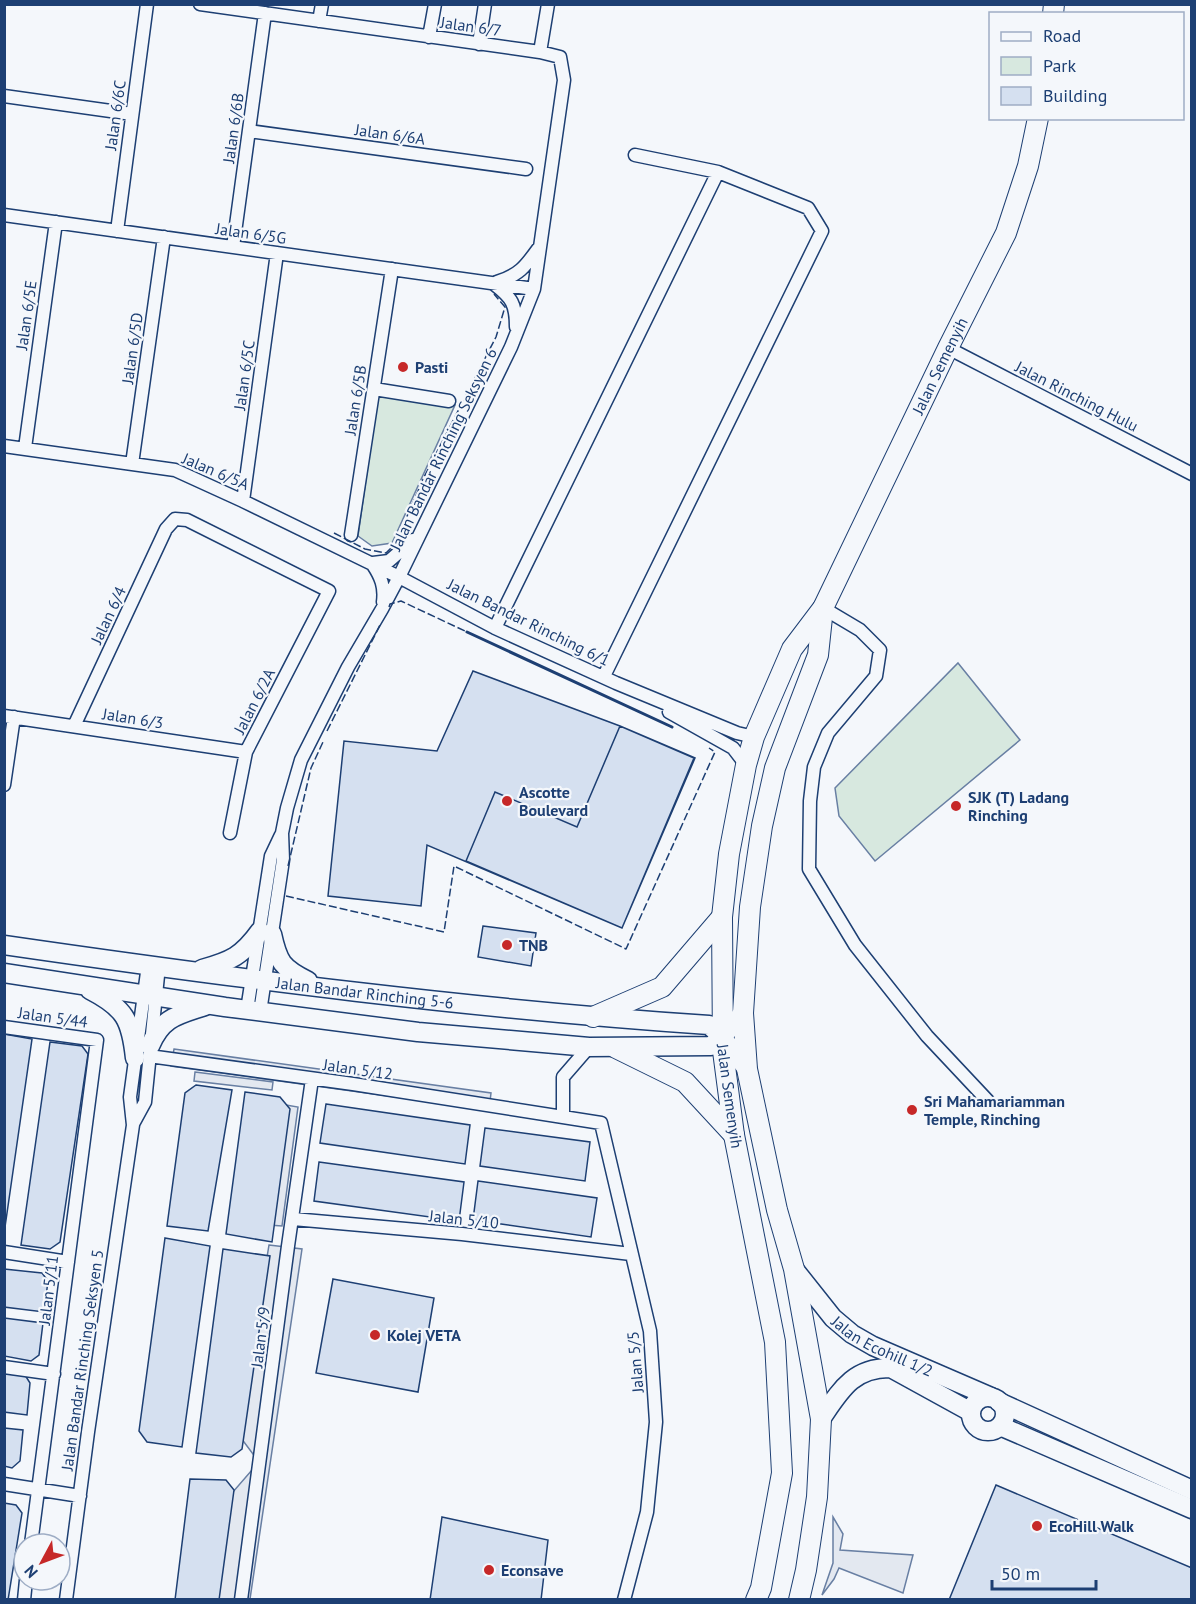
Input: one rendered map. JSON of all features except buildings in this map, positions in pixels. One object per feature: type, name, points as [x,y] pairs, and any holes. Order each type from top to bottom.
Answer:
[{"type":"main road","name":"Jalan Semenyih","points":[[756,1599],[761,1588],[782,1473],[775,1342],[734,1135],[723,1051],[722,917],[729,854],[746,765],[754,737],[792,649],[824,608],[948,348],[1006,233],[1028,166],[1038,120]]},
{"type":"main road","name":"Jalan Semenyih","points":[[821,1419],[794,1269],[777,1210],[747,1069],[743,1013],[750,907],[762,826],[775,768],[795,710],[818,655],[824,608]]},
{"type":"main road","points":[[593,1017],[662,987],[722,917]]},
{"type":"main road","points":[[616,1048],[685,1082],[734,1135]]},
{"type":"main road","points":[[799,1599],[806,1570],[817,1497],[821,1419]]},
{"type":"street","name":"Jalan 6/6C","points":[[117,231],[147,4]]},
{"type":"street","name":"Jalan 6/7","points":[[200,4],[540,52],[560,57]]},
{"type":"street","points":[[319,21],[322,4]]},
{"type":"street","points":[[429,36],[435,4]]},
{"type":"street","points":[[479,44],[485,4]]},
{"type":"street","points":[[540,52],[548,4]]},
{"type":"street","name":"Jalan 6/6B","points":[[233,247],[265,13]]},
{"type":"street","name":"Jalan Bandar Rinching Seksyen 6","points":[[253,1011],[266,932],[271,856],[282,833],[302,760],[348,667],[399,577],[517,333],[534,289],[564,80],[560,57]]},
{"type":"street","points":[[4,96],[132,114]]},
{"type":"street","name":"Jalan 6/6A","points":[[249,130],[526,169]]},
{"type":"street","points":[[604,676],[822,231],[808,208],[718,172],[634,155]]},
{"type":"street","points":[[495,628],[718,172]]},
{"type":"street","name":"Jalan 6/5G","points":[[4,215],[534,289]]},
{"type":"street","name":"Jalan 6/5E","points":[[25,448],[56,222]]},
{"type":"street","name":"Jalan 6/5D","points":[[132,464],[164,237]]},
{"type":"street","points":[[493,283],[513,277],[526,266],[540,245]]},
{"type":"street","name":"Jalan 6/5C","points":[[243,501],[277,253]]},
{"type":"street","name":"Jalan 6/5B","points":[[351,535],[392,269]]},
{"type":"street","points":[[493,283],[508,295],[516,309],[517,333]]},
{"type":"street","name":"Jalan Rinching Hulu","points":[[948,348],[1191,474]]},
{"type":"street","points":[[374,388],[449,401]]},
{"type":"street","name":"Jalan 6/5A","points":[[4,446],[175,470],[399,577]]},
{"type":"street","name":"Jalan 6/4","points":[[74,726],[166,529],[175,519],[186,520],[329,591]]},
{"type":"street","points":[[382,609],[384,591],[380,576],[371,563],[389,561],[420,532]]},
{"type":"street","name":"Jalan Bandar Rinching 6/1","points":[[399,577],[495,628],[646,695],[737,733],[754,737]]},
{"type":"street","name":"Jalan 6/2A","points":[[230,833],[246,752],[329,591]]},
{"type":"street","points":[[824,608],[860,630],[880,650],[876,676],[828,733],[814,767],[810,801],[809,869],[855,945],[927,1036],[988,1101]]},
{"type":"street","name":"Jalan Bandar Rinching 6/1","points":[[646,695],[662,708],[733,748],[746,765]]},
{"type":"street","points":[[4,785],[9,716]]},
{"type":"street","name":"Jalan 6/3","points":[[9,716],[246,752]]},
{"type":"street","points":[[195,971],[228,962],[266,932],[284,967],[322,988]]},
{"type":"street","name":"Jalan Bandar Rinching 5-6","points":[[4,945],[322,988],[593,1017],[709,1025],[722,1037],[747,1069]]},
{"type":"street","points":[[145,1053],[153,965]]},
{"type":"street","name":"Jalan Bandar Rinching 5-6","points":[[4,973],[210,1005],[418,1032],[589,1047],[711,1046],[743,1013]]},
{"type":"street","points":[[78,985],[123,1012],[145,1053]]},
{"type":"street","points":[[145,1053],[149,996]]},
{"type":"street","points":[[145,1053],[156,1032],[165,1022],[210,1005]]},
{"type":"street","name":"Jalan 5/44","points":[[4,1027],[97,1040]]},
{"type":"street","name":"Jalan 5/11","points":[[33,1532],[97,1040]]},
{"type":"street","points":[[563,1116],[563,1077],[589,1047]]},
{"type":"street","name":"Jalan 5/12","points":[[145,1053],[601,1122]]},
{"type":"street","name":"Jalan Bandar Rinching Seksyen 5","points":[[66,1599],[133,1125],[130,1097],[145,1053]]},
{"type":"street","name":"Jalan 5/9","points":[[242,1599],[312,1079]]},
{"type":"street","name":"Jalan 5/5","points":[[601,1122],[650,1331],[656,1422],[647,1512],[624,1599]]},
{"type":"street","name":"Jalan 5/10","points":[[293,1219],[462,1234],[631,1254]]},
{"type":"street","points":[[4,1252],[68,1262]]},
{"type":"street","name":"Jalan Ecohill 1/2","points":[[794,1269],[833,1318],[852,1334],[873,1346],[995,1399],[1191,1490]]},
{"type":"street","points":[[4,1367],[54,1374]]},
{"type":"street","name":"Jalan Ecohill 1/2","points":[[821,1419],[840,1390],[854,1378],[864,1371],[891,1368],[971,1412],[972,1422],[979,1428],[986,1431],[1000,1426],[1191,1509]]},
{"type":"street","points":[[971,1412],[974,1403],[981,1398],[995,1399],[1004,1410],[1004,1419],[1000,1426]]},
{"type":"street","points":[[4,1484],[80,1496]]},
{"type":"green space","points":[[378,393],[455,405],[392,543],[372,546],[358,536]]},
{"type":"green space","points":[[958,663],[1020,740],[875,861],[839,816],[835,788]]},
{"type":"shaded area","points":[[174,1049],[491,1093],[489,1110],[171,1066]]},
{"type":"shaded area","points":[[195,1072],[273,1082],[272,1090],[194,1081]]},
{"type":"shaded area","points":[[286,1105],[298,1107],[282,1226],[269,1225]]},
{"type":"shaded area","points":[[269,1245],[302,1249],[250,1599],[215,1600],[232,1493],[259,1462],[238,1434]]},
{"type":"shaded area","points":[[833,1517],[843,1534],[840,1550],[913,1555],[903,1593],[839,1568],[822,1595],[833,1563]]},
{"type":"fence","points":[[334,533],[365,549],[386,553],[395,544],[424,477],[496,337],[505,307],[494,294]]},
{"type":"fence","points":[[389,607],[390,604],[401,601],[467,632]]},
{"type":"fence","points":[[327,731],[381,623]]},
{"type":"fence","points":[[288,866],[311,768],[323,742]]},
{"type":"fence","points":[[286,896],[444,932],[454,866],[626,949],[715,752],[709,748]]},
{"type":"wall","points":[[467,632],[672,727]]},
{"type":"place","name":"Pasti","points":[[403,367]]},
{"type":"place","name":"Ascotte Boulevard","points":[[507,801]]},
{"type":"place","name":"SJK (T) Ladang Rinching","points":[[956,806]]},
{"type":"place","name":"TNB","points":[[507,945]]},
{"type":"place","name":"Sri Mahamariamman Temple, Rinching","points":[[912,1110]]},
{"type":"place","name":"Kolej VETA","points":[[375,1335]]},
{"type":"place","name":"EcoHill Walk","points":[[1037,1526]]},
{"type":"place","name":"Econsave","points":[[489,1570]]}]
